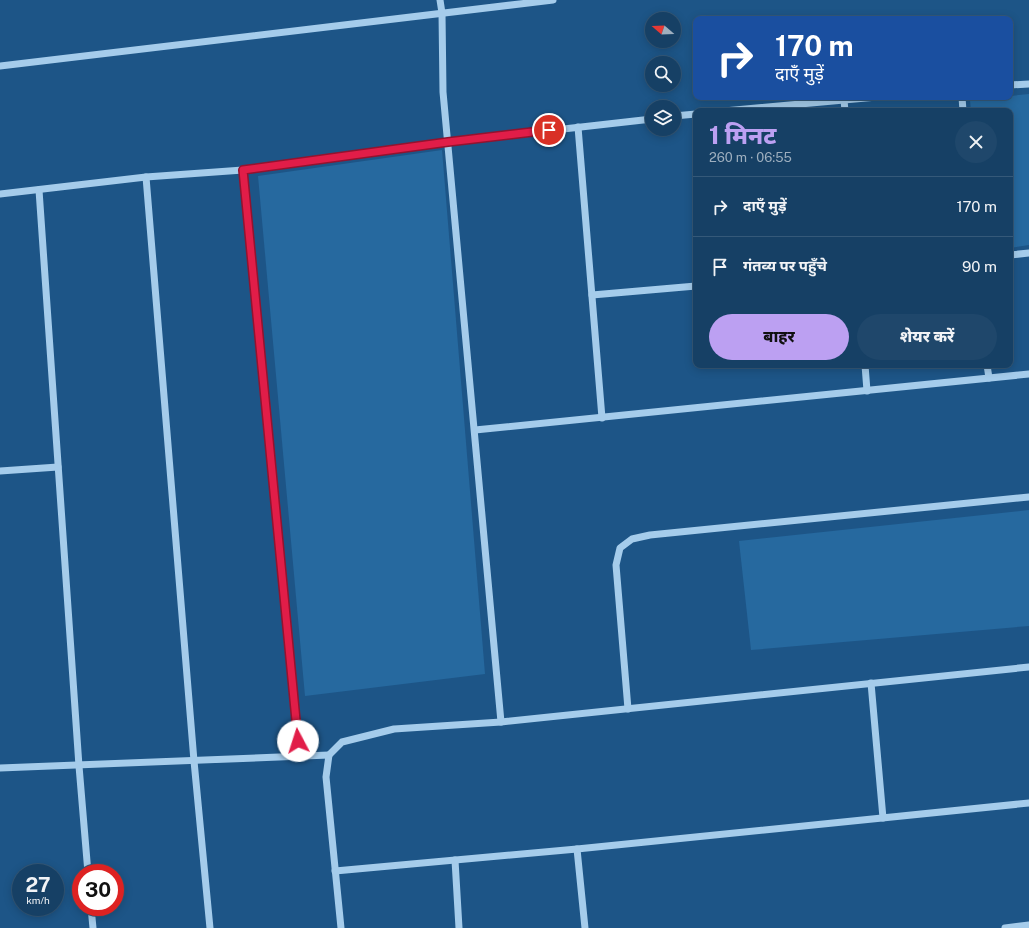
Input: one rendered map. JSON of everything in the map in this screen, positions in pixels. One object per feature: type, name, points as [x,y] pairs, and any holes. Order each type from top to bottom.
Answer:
[{"type":"street","points":[[440,0],[442,13],[444,92],[448,142],[502,722]]},
{"type":"street","points":[[0,66],[553,0]]},
{"type":"street","points":[[1013,85],[1029,84]]},
{"type":"street","points":[[757,108],[844,100],[845,108]]},
{"type":"street","points":[[681,115],[693,114]]},
{"type":"street","points":[[0,194],[146,177],[243,170],[448,142],[645,120]]},
{"type":"street","points":[[578,127],[602,418]]},
{"type":"street","points":[[243,170],[299,757]]},
{"type":"street","points":[[146,177],[194,761],[210,928]]},
{"type":"street","points":[[39,190],[79,766],[87,864]]},
{"type":"street","points":[[1013,254],[1029,253]]},
{"type":"street","points":[[592,295],[693,286]]},
{"type":"street","points":[[865,368],[867,391]]},
{"type":"street","points":[[987,368],[989,378]]},
{"type":"street","points":[[474,430],[1029,374]]},
{"type":"street","points":[[0,470],[58,467]]},
{"type":"street","points":[[628,709],[616,565],[620,548],[632,538],[1029,497]]},
{"type":"street","points":[[341,928],[326,777],[329,755],[342,742],[394,729],[502,722],[1029,667]]},
{"type":"street","points":[[870,683],[883,818]]},
{"type":"street","points":[[0,768],[329,755]]},
{"type":"street","points":[[335,871],[578,849],[1029,803]]},
{"type":"street","points":[[578,849],[586,928]]},
{"type":"street","points":[[455,860],[460,928]]},
{"type":"street","points":[[92,916],[93,928]]},
{"type":"street","points":[[1005,928],[1029,925]]},
{"type":"shaded area","points":[[1029,94],[1029,245],[1013,248],[1013,108],[971,108],[970,100],[1013,100],[1013,96]]},
{"type":"shaded area","points":[[442,150],[485,674],[305,696],[258,176]]},
{"type":"shaded area","points":[[1029,510],[1029,626],[751,650],[739,541]]},
{"type":"route","points":[[298,741],[243,170],[549,130]]}]
